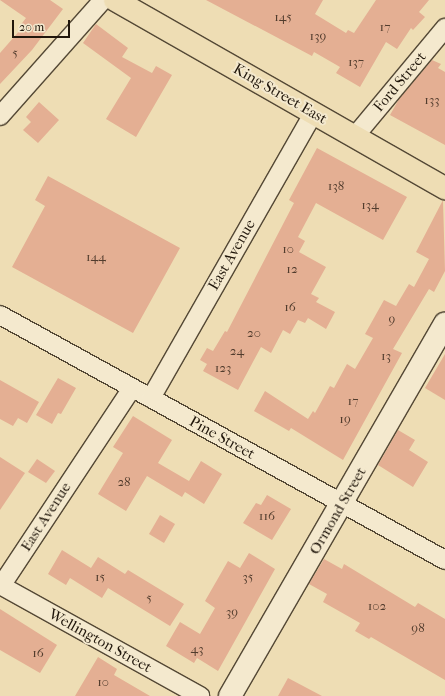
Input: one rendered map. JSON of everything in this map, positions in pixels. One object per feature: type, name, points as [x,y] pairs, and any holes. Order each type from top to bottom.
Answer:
[{"type":"main road","name":"King Street East","points":[[115,0],[445,188]]},
{"type":"street","points":[[0,116],[103,0]]},
{"type":"street","name":"Ford Street","points":[[355,136],[445,28]]},
{"type":"street","name":"East Avenue","points":[[151,398],[314,112]]},
{"type":"street","name":"Pine Street","points":[[0,315],[445,560]]},
{"type":"street","name":"Ormond Street","points":[[230,696],[445,324]]},
{"type":"street","name":"East Avenue","points":[[0,586],[132,388]]},
{"type":"street","name":"Wellington Street","points":[[0,586],[200,696]]},
{"type":"building","points":[[0,0],[50,0],[63,9],[32,50],[0,84],[0,53],[21,29],[19,27],[26,18]]},
{"type":"building","points":[[206,0],[323,0],[315,14],[346,33],[348,30],[354,33],[376,0],[429,0],[419,12],[425,17],[413,30],[411,28],[397,49],[386,42],[360,87],[336,73],[340,67],[314,52],[312,56]]},
{"type":"building","points":[[96,24],[128,48],[122,57],[152,73],[156,66],[172,75],[136,137],[106,119],[131,78],[83,43]]},
{"type":"building","points":[[432,60],[441,64],[438,68],[445,72],[445,145],[390,115],[399,99]]},
{"type":"building","points":[[39,102],[59,120],[38,143],[23,130],[31,122],[26,117]]},
{"type":"building","points":[[317,148],[407,197],[383,240],[316,203],[298,237],[305,241],[299,252],[326,267],[311,294],[319,298],[316,302],[335,312],[326,329],[308,318],[305,323],[298,320],[290,334],[283,330],[271,353],[261,347],[238,390],[203,371],[207,364],[200,360],[207,348],[213,351],[225,331],[227,332],[294,203],[289,200]]},
{"type":"building","points":[[48,176],[180,248],[133,333],[12,267],[45,206],[35,200]]},
{"type":"building","points":[[443,200],[445,271],[434,292],[429,289],[393,349],[402,353],[343,460],[291,428],[289,431],[254,411],[265,391],[308,419],[313,411],[315,413],[330,386],[334,388],[347,364],[355,369],[373,338],[365,334],[384,300],[396,306],[409,284],[414,287],[429,259],[416,252]]},
{"type":"building","points":[[445,354],[445,400],[425,388]]},
{"type":"building","points":[[58,378],[76,388],[61,414],[58,413],[52,424],[36,415]]},
{"type":"building","points":[[0,380],[39,402],[27,423],[18,418],[13,426],[0,419]]},
{"type":"building","points":[[133,416],[172,440],[158,463],[189,481],[201,461],[222,474],[204,504],[185,492],[182,497],[147,476],[126,511],[98,494],[123,453],[113,447]]},
{"type":"building","points":[[398,430],[415,440],[409,450],[428,462],[413,487],[378,465]]},
{"type":"building","points":[[0,457],[25,473],[0,510]]},
{"type":"building","points":[[37,459],[55,471],[46,483],[28,472]]},
{"type":"building","points":[[267,495],[291,509],[272,540],[243,523],[256,503],[261,505]]},
{"type":"building","points":[[160,515],[175,524],[164,543],[149,534]]},
{"type":"building","points":[[62,550],[91,568],[98,557],[125,574],[128,570],[184,604],[170,626],[108,588],[102,598],[70,578],[66,585],[48,574]]},
{"type":"building","points":[[249,553],[275,569],[218,671],[197,658],[194,663],[166,646],[180,622],[200,634],[215,608],[205,601],[228,561],[240,568]]},
{"type":"building","points":[[324,559],[342,569],[344,564],[415,607],[418,603],[445,619],[445,680],[371,637],[369,639],[355,631],[360,623],[323,602],[327,594],[309,584]]},
{"type":"building","points":[[0,609],[57,645],[40,673],[0,650]]},
{"type":"building","points":[[98,657],[117,669],[114,675],[150,696],[75,696]]},
{"type":"building","points":[[288,678],[322,696],[278,696]]}]
